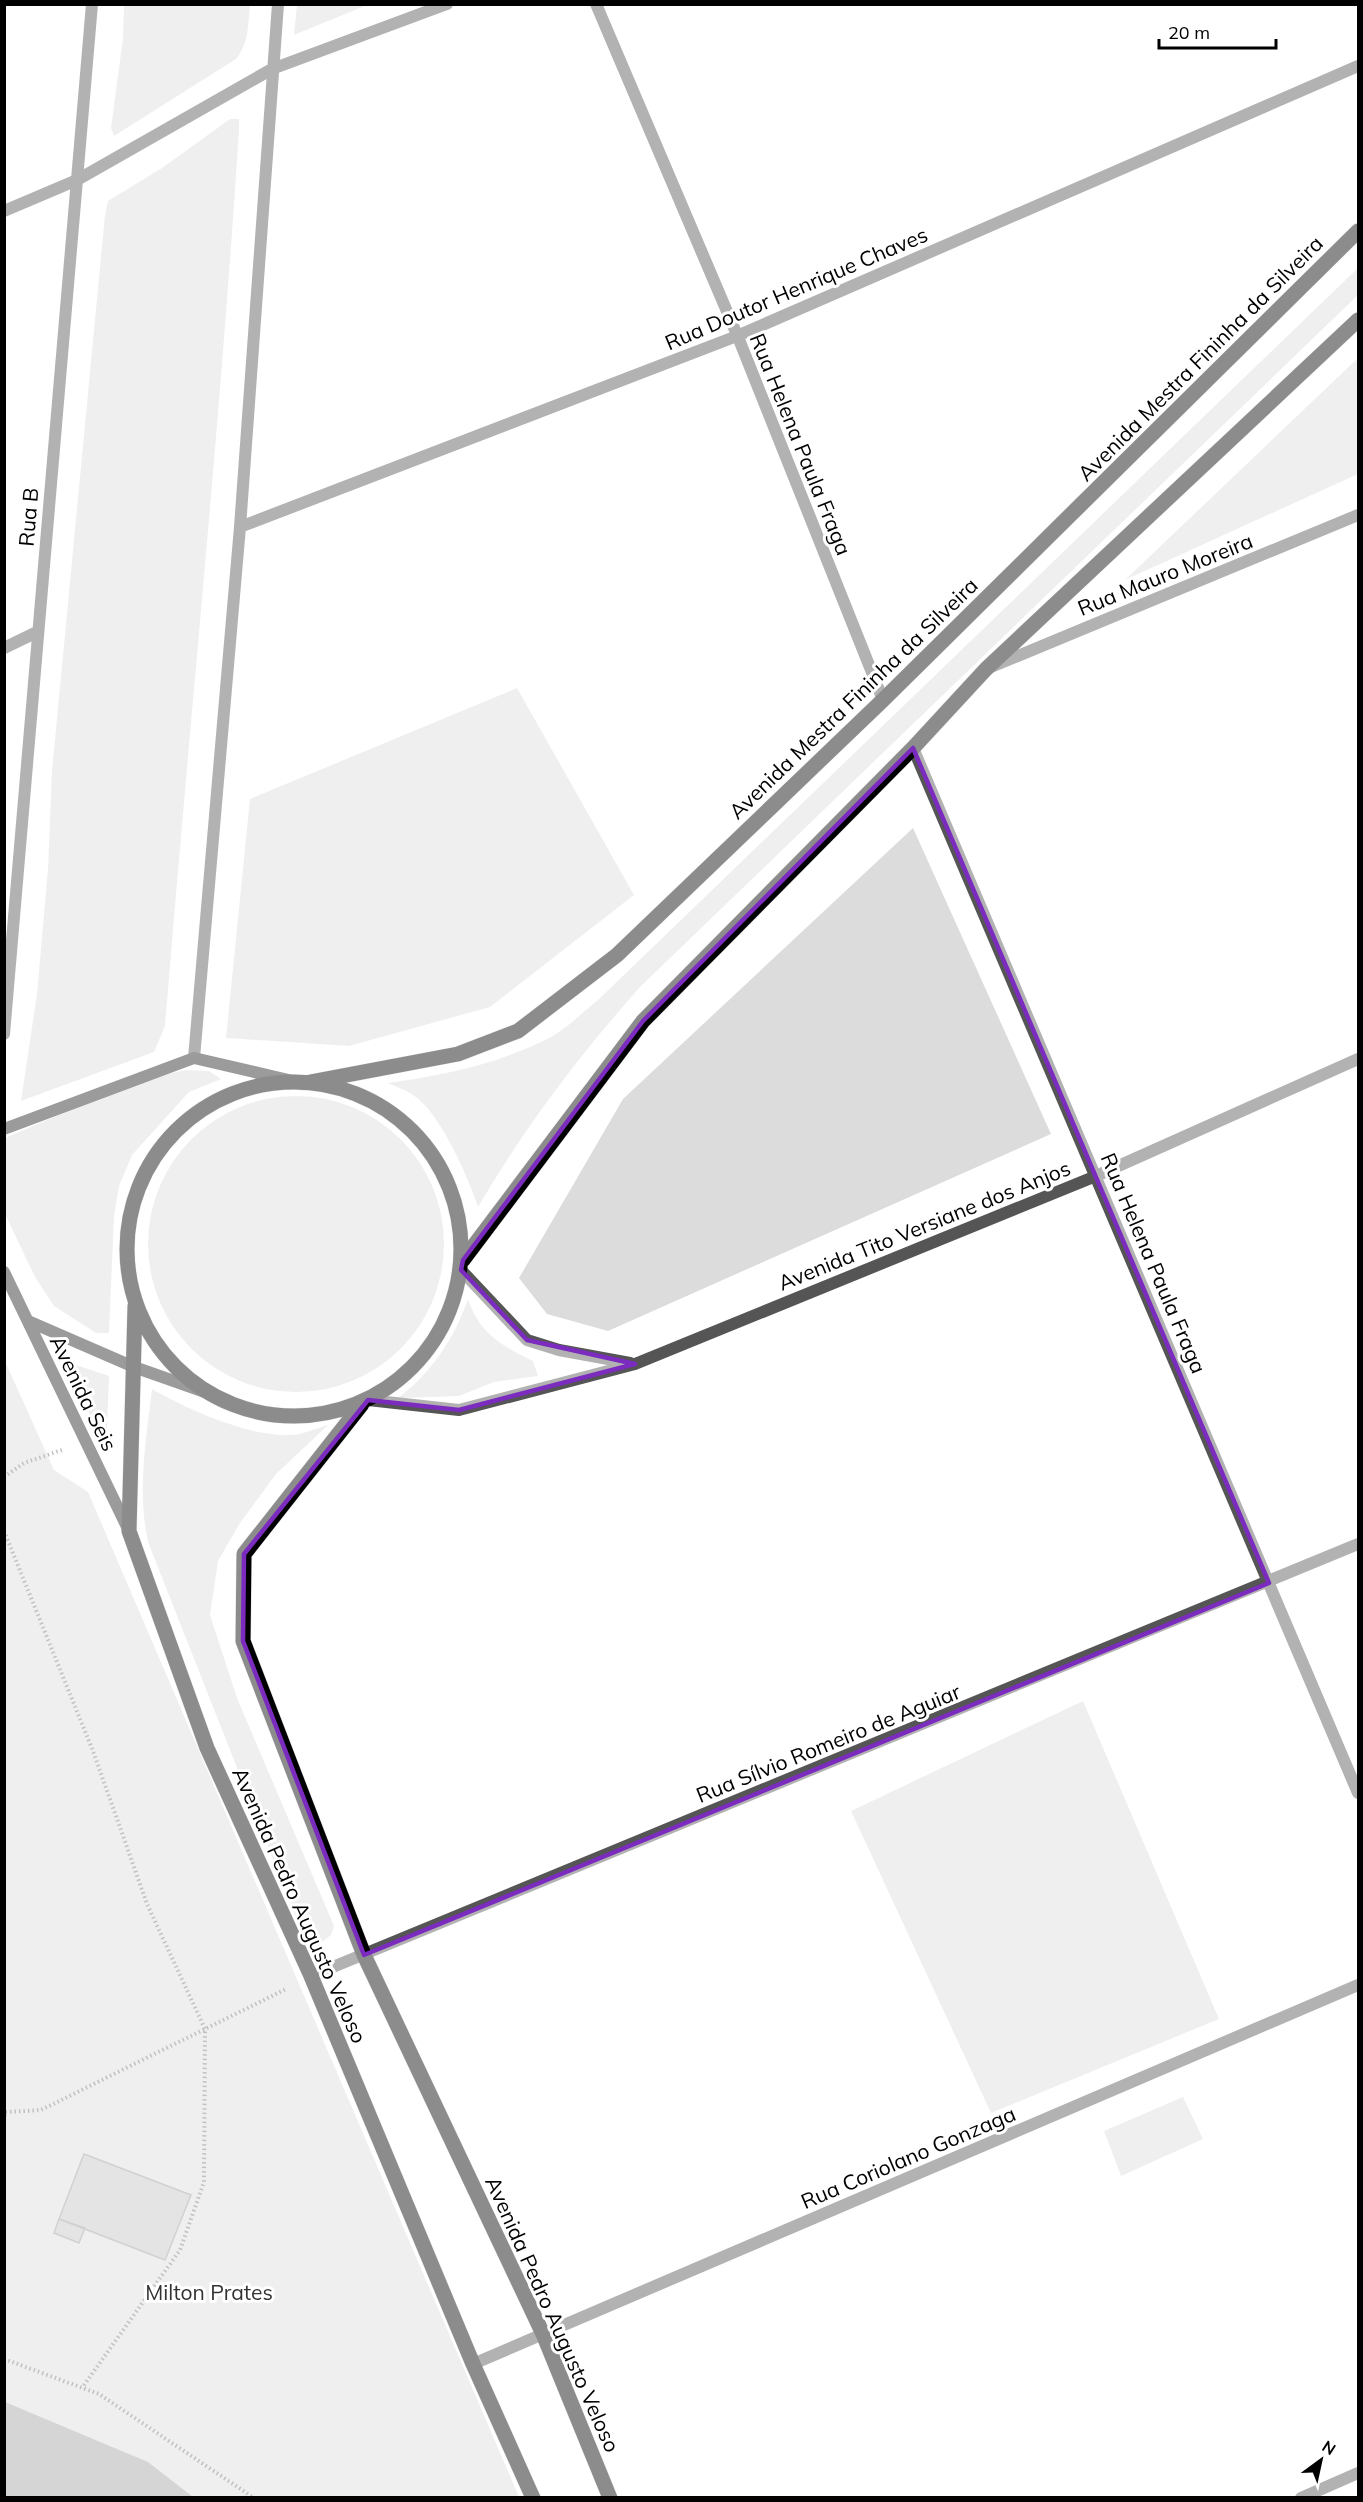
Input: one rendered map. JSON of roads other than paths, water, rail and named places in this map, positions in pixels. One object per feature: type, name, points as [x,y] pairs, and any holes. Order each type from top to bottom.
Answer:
[{"type":"main road","name":"Avenida Mestra Fininha da Silveira","points":[[304,1082],[458,1054],[518,1031],[617,955],[884,700],[1359,231]]},
{"type":"main road","points":[[462,1265],[643,1021],[913,748],[986,669],[1359,320]]},
{"type":"main road","points":[[304,1082],[360,1095],[404,1122],[438,1161],[458,1209],[462,1265],[454,1306],[433,1347],[401,1380],[365,1402],[309,1417],[255,1413],[206,1392],[163,1355],[135,1306],[125,1251],[134,1195],[160,1146],[202,1107],[254,1086],[304,1082]]},
{"type":"main road","name":"Avenida Pedro Augusto Veloso","points":[[135,1306],[129,1531],[207,1748],[311,1976],[473,2364],[533,2498]]},
{"type":"main road","name":"Avenida Pedro Augusto Veloso","points":[[365,1402],[244,1554],[243,1641],[364,1954],[543,2334],[610,2498]]},
{"type":"street","name":"Rua B","points":[[4,1034],[92,4]]},
{"type":"street","points":[[194,1058],[240,527],[278,4]]},
{"type":"street","points":[[4,211],[77,180],[272,69],[447,4]]},
{"type":"street","name":"Rua Helena Paula Fraga","points":[[596,4],[737,336],[884,700]]},
{"type":"street","name":"Rua Doutor Henrique Chaves","points":[[240,527],[737,336],[1359,66]]},
{"type":"street","name":"Rua Mauro Moreira","points":[[986,669],[1359,515]]},
{"type":"street","points":[[4,648],[37,632]]},
{"type":"street","name":"Rua Helena Paula Fraga","points":[[913,748],[1359,1793]]},
{"type":"street","points":[[4,1128],[194,1058],[304,1082]]},
{"type":"street","name":"Avenida Tito Versiane dos Anjos","points":[[365,1402],[459,1410],[635,1364],[1095,1176],[1359,1059]]},
{"type":"street","points":[[462,1265],[527,1340],[559,1350],[635,1364]]},
{"type":"street","name":"Avenida Seis","points":[[4,1272],[129,1531]]},
{"type":"street","points":[[28,1321],[134,1367],[206,1392]]},
{"type":"street","name":"Rua Sílvio Romeiro de Aguiar","points":[[311,1976],[1359,1544]]},
{"type":"street","name":"Rua Coriolano Gonzaga","points":[[473,2364],[1359,1985]]},
{"type":"street","points":[[1301,2498],[1359,2473]]},
{"type":"park label","name":"Milton Prates","points":[[209,2292]]}]
